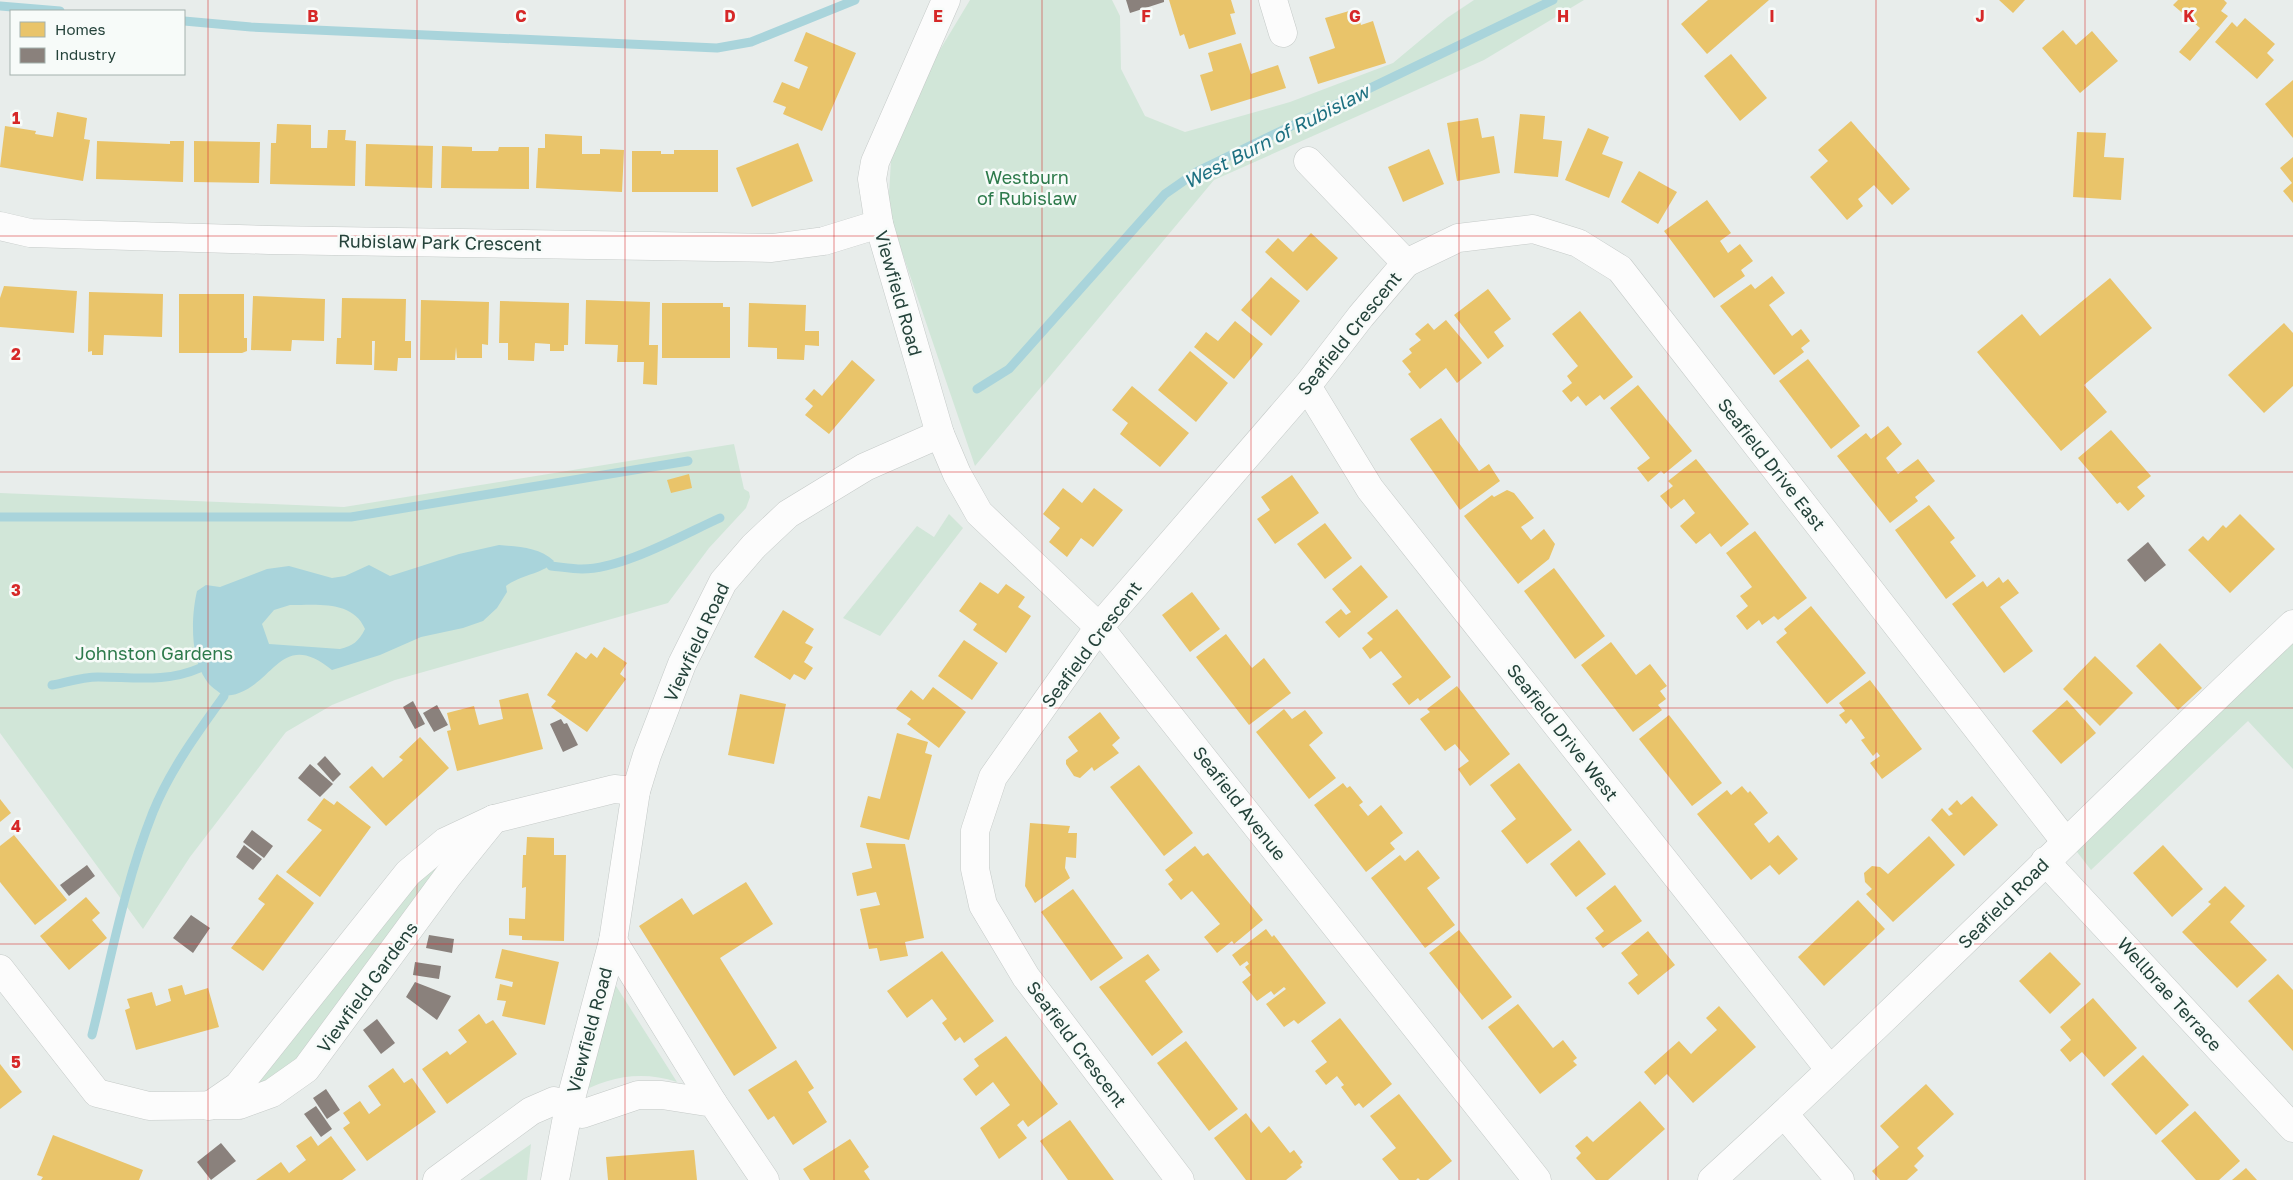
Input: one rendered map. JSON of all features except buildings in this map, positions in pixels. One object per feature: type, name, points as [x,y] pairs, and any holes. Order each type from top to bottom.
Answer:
[{"type":"street","name":"Viewfield Road","points":[[437,1180],[531,1112],[554,1101],[569,1106],[612,941],[636,791],[647,755],[682,664],[723,582],[754,546],[788,514],[865,467],[940,434],[879,224],[872,179],[875,162],[946,0]]},
{"type":"street","points":[[1273,0],[1283,34]]},
{"type":"street","name":"Seafield Crescent","points":[[1180,1180],[1026,977],[982,905],[975,869],[974,831],[993,777],[1099,626],[1307,386],[1355,323],[1406,264],[1308,160]]},
{"type":"street","name":"Rubislaw Park Crescent","points":[[0,226],[30,233],[270,240],[772,248],[824,240],[879,224]]},
{"type":"street","name":"Seafield Drive East","points":[[1406,264],[1458,238],[1533,230],[1578,243],[1620,268],[2065,841]]},
{"type":"street","name":"Seafield Drive West","points":[[1307,386],[1370,489],[1830,1070]]},
{"type":"street","name":"Seafield Avenue","points":[[940,434],[957,474],[979,512],[1099,626],[1537,1180]]},
{"type":"street","name":"Seafield Road","points":[[1712,1180],[1901,1004],[2065,841],[2293,624]]},
{"type":"street","name":"Viewfield Gardens","points":[[208,1107],[238,1086],[408,873],[445,842],[494,819],[614,789],[636,791]]},
{"type":"street","name":"Viewfield Gardens","points":[[0,969],[98,1093],[149,1106],[208,1107],[239,1105],[272,1093],[306,1070],[448,876],[494,819]]},
{"type":"street","name":"Wellbrae Terrace","points":[[2045,861],[2293,1128]]},
{"type":"street","points":[[612,941],[713,1103],[765,1180]]},
{"type":"street","points":[[555,1180],[569,1106],[582,1114],[590,1113],[638,1095],[662,1095],[713,1103]]},
{"type":"street","points":[[1784,1114],[1840,1180]]},
{"type":"green space","name":"Westburn of Rubislaw","points":[[970,0],[1112,0],[1120,16],[1121,69],[1145,116],[1185,132],[1290,102],[1393,63],[1447,18],[1474,0],[1584,0],[1484,60],[1214,180],[975,466],[888,211],[892,144],[923,78]]},
{"type":"green space","name":"Johnston Gardens","points":[[734,444],[744,489],[749,492],[750,497],[746,508],[709,548],[668,603],[395,680],[332,705],[286,732],[190,857],[143,929],[0,733],[0,493],[344,507]]},
{"type":"green space","points":[[949,514],[963,528],[880,636],[843,618],[917,526],[934,537]]},
{"type":"green space","points":[[2293,634],[2293,769],[2248,721],[2091,870],[2074,848]]},
{"type":"green space","points":[[494,819],[272,1093],[238,1086],[408,873]]},
{"type":"green space","points":[[604,967],[677,1082],[650,1076],[624,1077],[599,1084],[574,1096]]},
{"type":"green space","points":[[531,1144],[527,1180],[479,1180]]},
{"type":"water","points":[[499,545],[535,550],[554,561],[545,568],[506,586],[507,592],[497,608],[483,621],[463,628],[421,637],[380,655],[332,670],[315,659],[302,655],[291,656],[251,687],[237,694],[224,696],[210,685],[201,671],[195,649],[193,625],[197,591],[206,585],[220,587],[267,569],[289,566],[332,578],[345,576],[369,565],[390,576],[459,554]],"holes":[[[290,605],[322,605],[343,609],[352,613],[365,629],[355,642],[340,649],[269,644],[262,624],[274,610]]]},
{"type":"waterway","points":[[185,21],[251,27],[717,48],[751,42],[855,0]]},
{"type":"waterway","name":"West Burn of Rubislaw","points":[[977,389],[1009,369],[1165,194],[1198,171],[1553,0]]},
{"type":"waterway","points":[[0,6],[48,10]]},
{"type":"waterway","points":[[0,517],[351,517],[688,461]]},
{"type":"waterway","points":[[551,566],[582,569],[598,568],[616,563],[652,550],[720,518]]},
{"type":"waterway","points":[[52,685],[92,677],[137,678],[175,676],[200,668]]},
{"type":"waterway","points":[[92,1035],[126,895],[153,812],[176,766],[224,696]]}]
